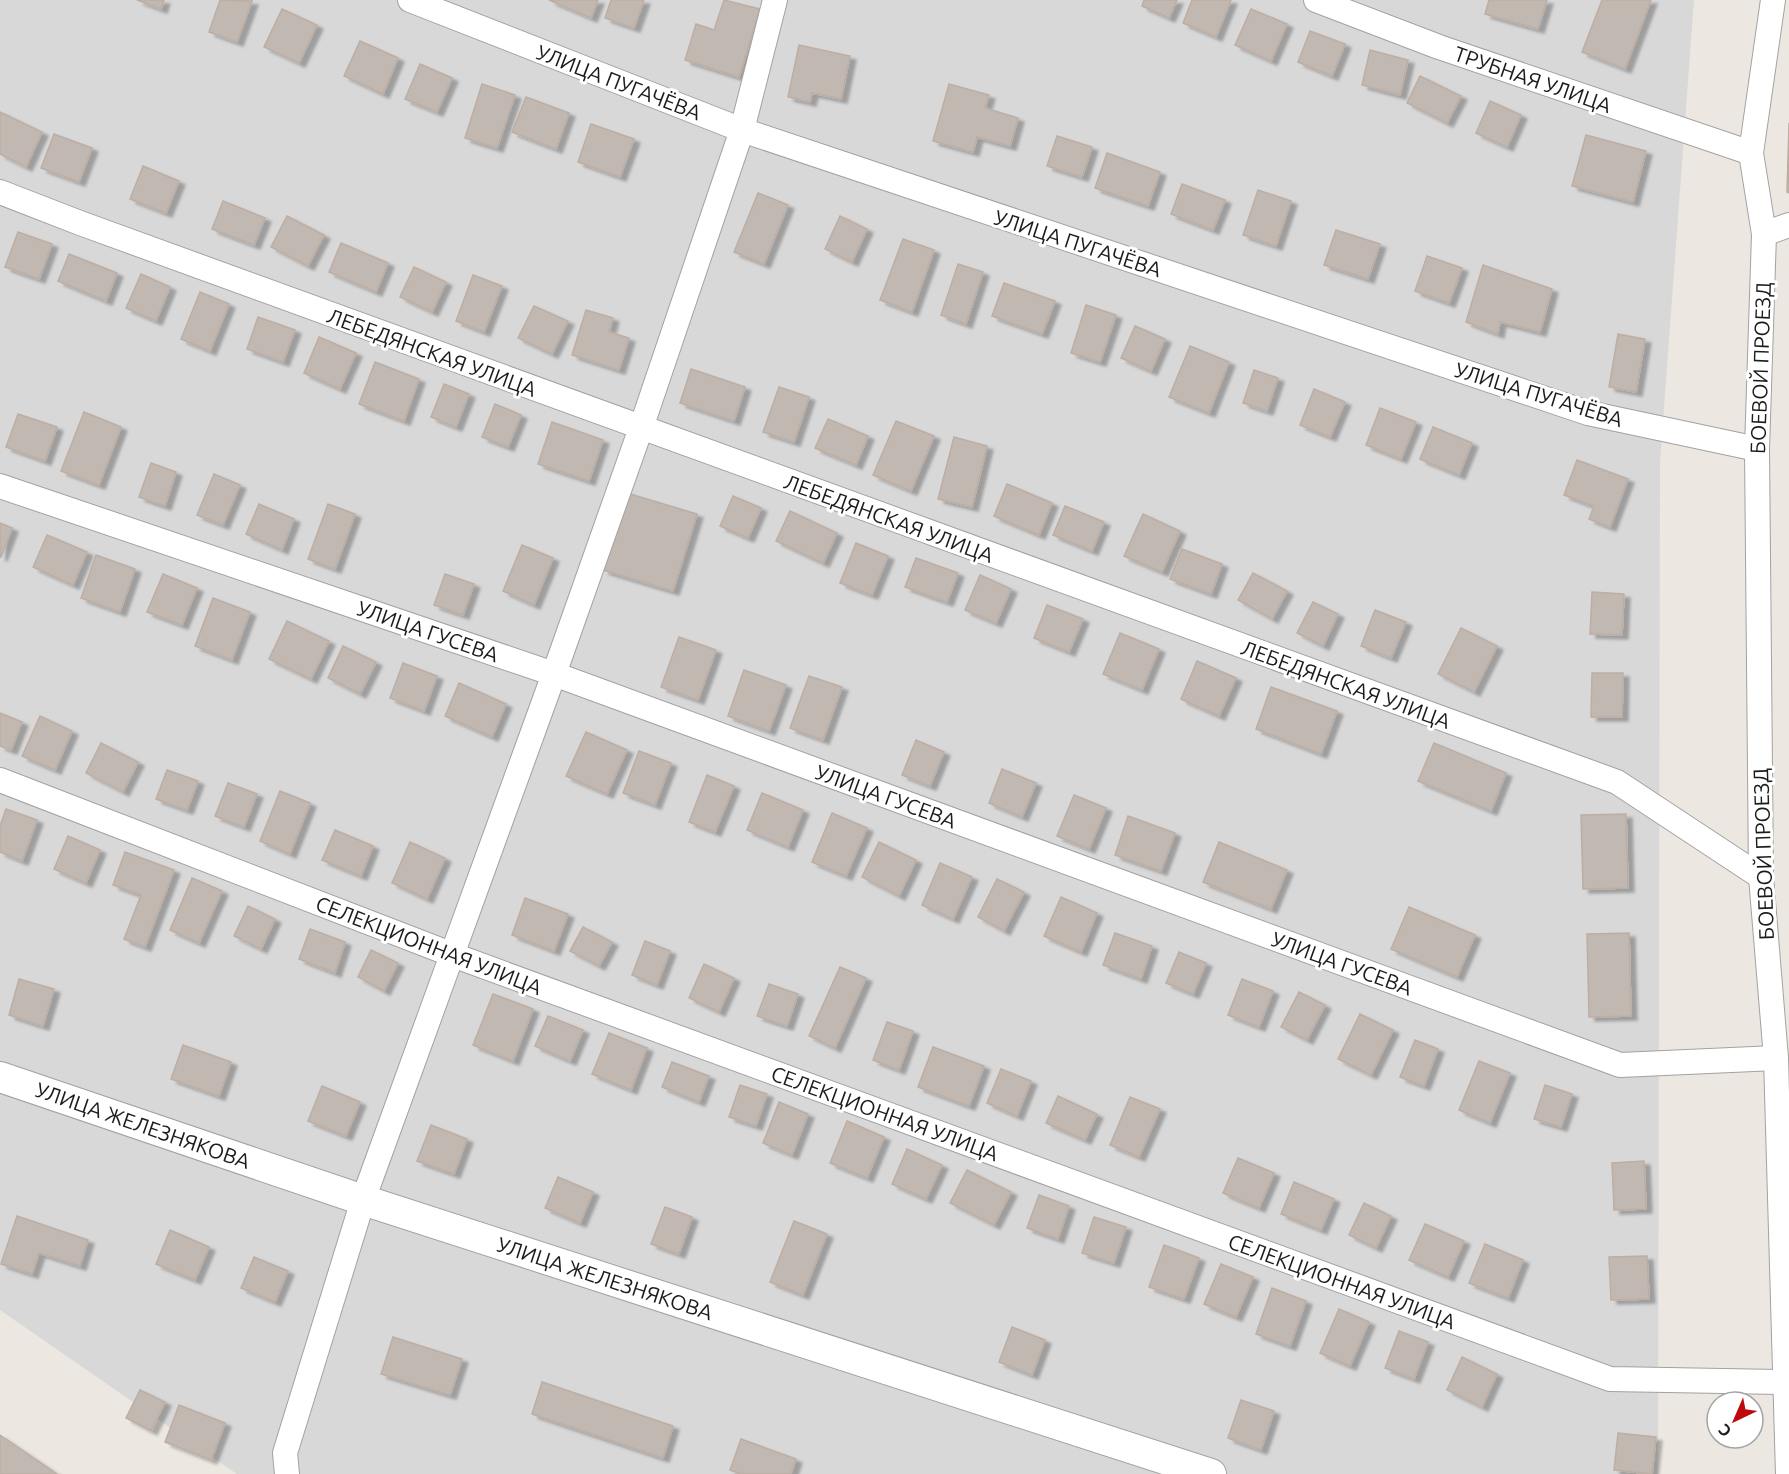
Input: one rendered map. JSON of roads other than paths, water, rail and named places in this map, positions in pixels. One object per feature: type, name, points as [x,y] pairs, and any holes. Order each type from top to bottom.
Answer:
[{"type":"street","name":"УЛИЦА ПУГАЧЁВА","points":[[410,0],[742,130],[1588,413],[1757,449]]},
{"type":"street","points":[[287,1474],[285,1453],[363,1200],[641,428],[742,130],[775,0]]},
{"type":"street","name":"ТРУБНАЯ УЛИЦА","points":[[1316,0],[1439,47],[1751,153]]},
{"type":"street","name":"БОЕВОЙ ПРОЕЗД","points":[[1773,0],[1751,153],[1764,234],[1757,449],[1761,877],[1776,1058],[1788,1474]]},
{"type":"street","name":"ЛЕБЕДЯНСКАЯ УЛИЦА","points":[[0,192],[641,428],[1617,782],[1761,877]]},
{"type":"street","points":[[1764,234],[1789,225]]},
{"type":"street","name":"УЛИЦА ГУСЕВА","points":[[0,486],[554,674],[1620,1065],[1776,1058]]},
{"type":"street","name":"СЕЛЕКЦИОННАЯ УЛИЦА","points":[[0,780],[453,955],[1610,1379],[1784,1382]]},
{"type":"street","name":"УЛИЦА ЖЕЛЕЗНЯКОВА","points":[[0,1077],[363,1200],[1211,1474]]}]
